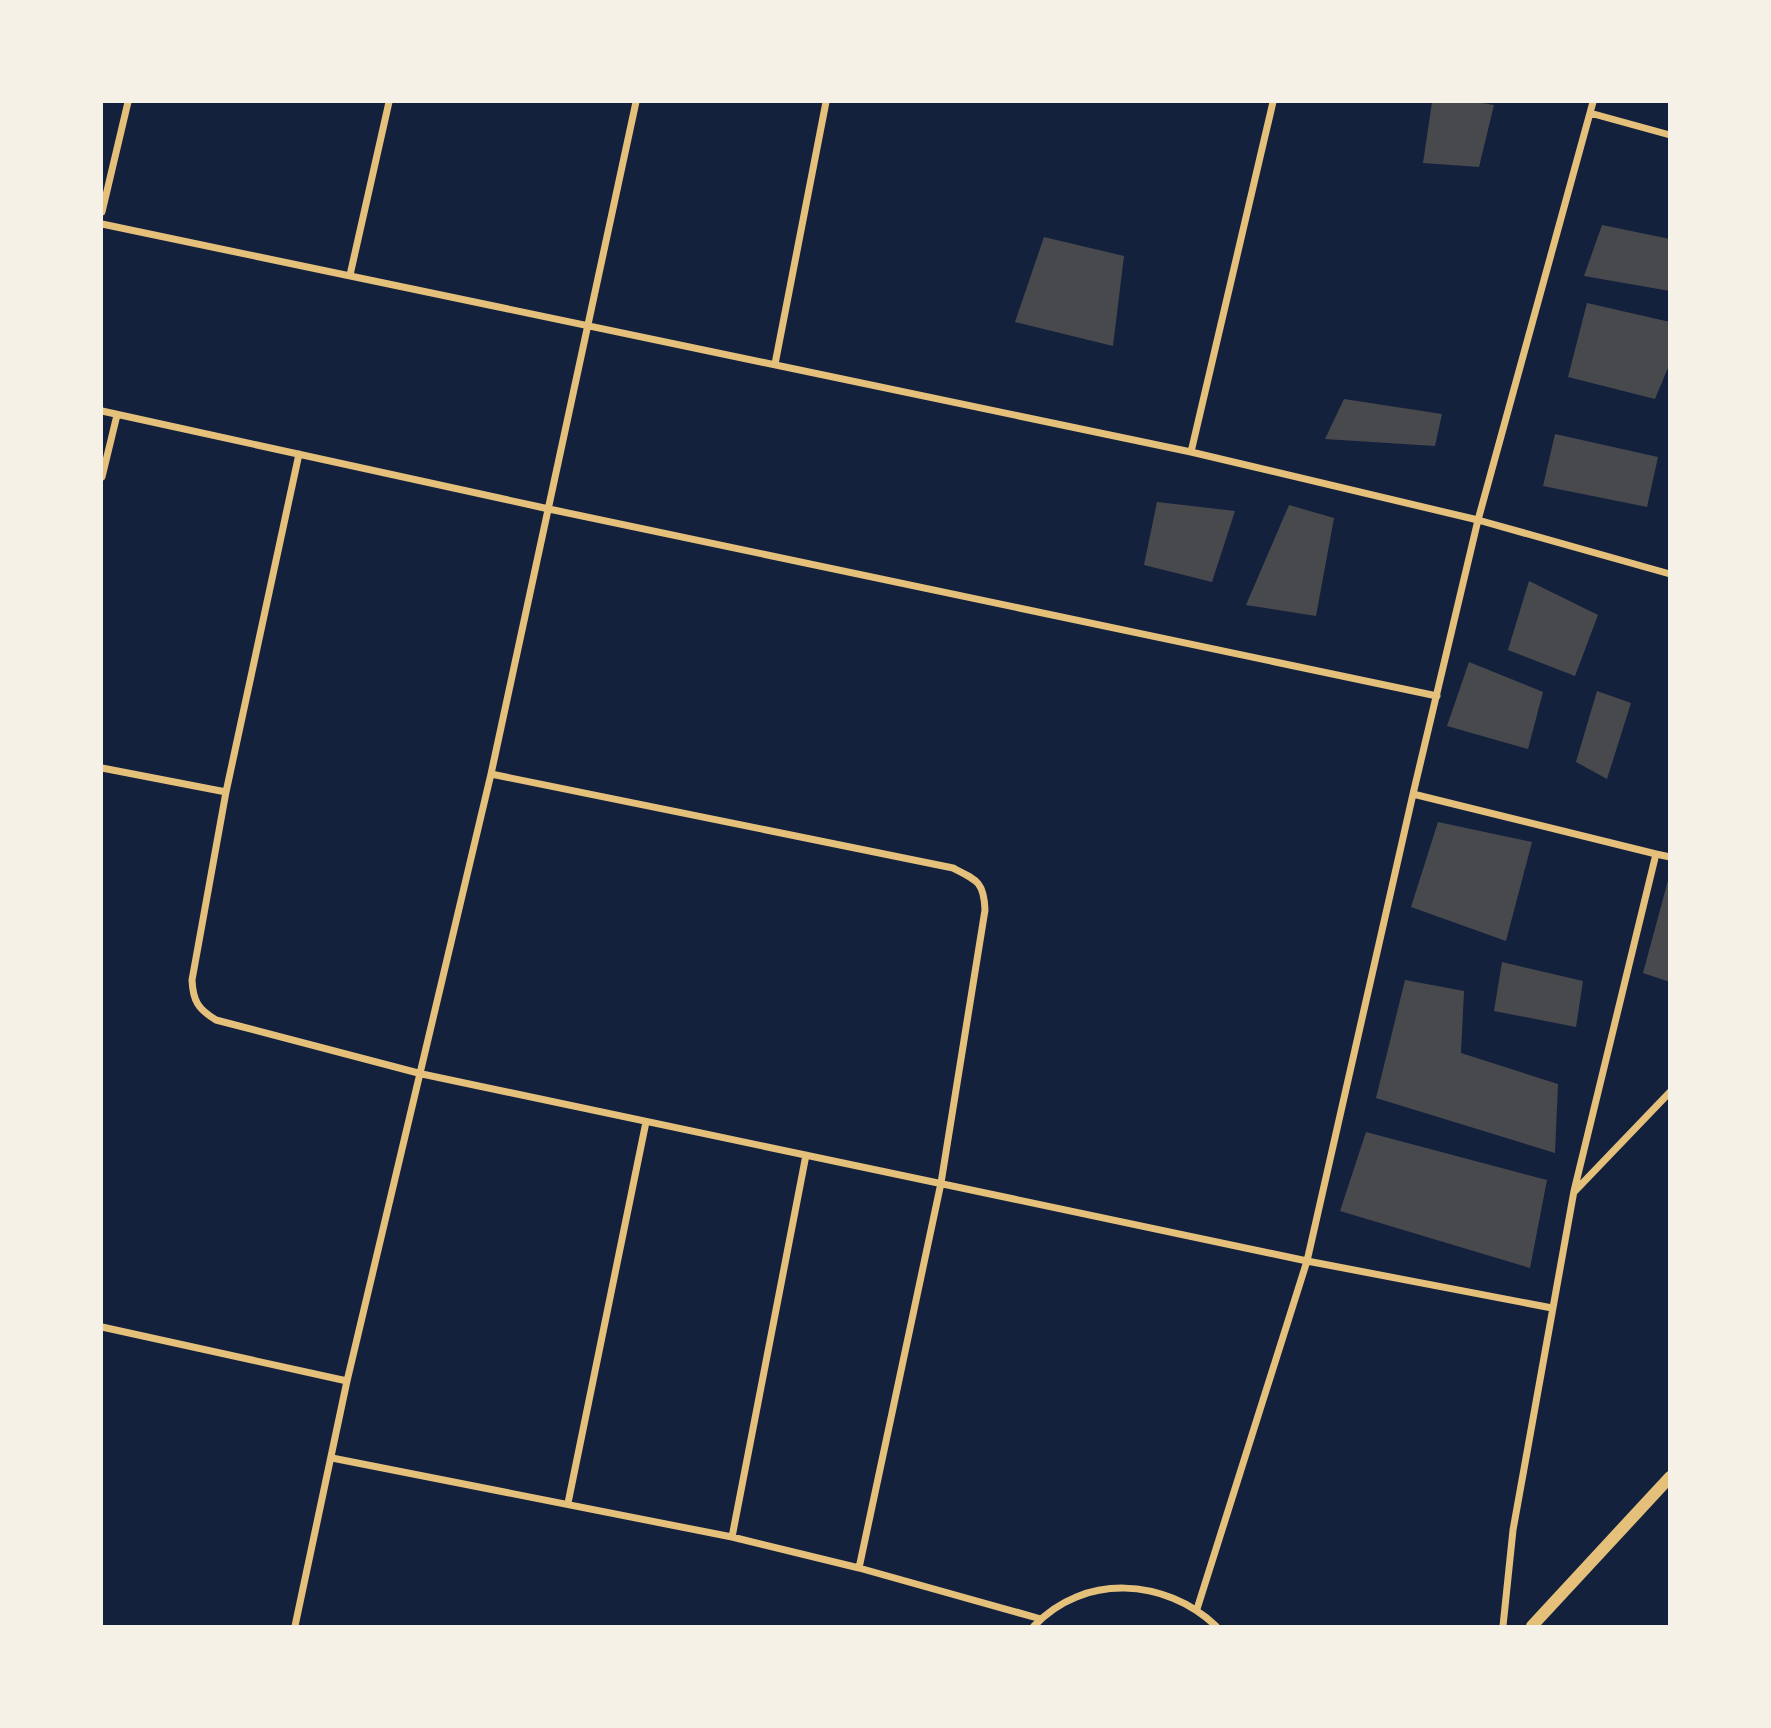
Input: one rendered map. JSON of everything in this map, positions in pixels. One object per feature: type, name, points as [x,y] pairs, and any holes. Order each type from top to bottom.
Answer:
[{"type":"street","points":[[102,212],[128,102]]},
{"type":"street","points":[[350,275],[389,102]]},
{"type":"street","points":[[295,1626],[346,1381],[422,1074],[491,774],[636,102]]},
{"type":"street","points":[[775,364],[825,102]]},
{"type":"street","points":[[1191,452],[1273,102]]},
{"type":"street","points":[[1197,1609],[1307,1261],[1478,520],[1593,102]]},
{"type":"street","points":[[1590,113],[1670,135]]},
{"type":"street","points":[[102,224],[1191,452],[1478,520],[1670,573]]},
{"type":"street","points":[[102,411],[549,509],[1437,696]]},
{"type":"street","points":[[102,477],[117,415]]},
{"type":"street","points":[[299,454],[226,792],[192,980],[193,998],[201,1011],[216,1020],[422,1074],[1307,1261],[1552,1308]]},
{"type":"street","points":[[102,768],[226,792]]},
{"type":"street","points":[[491,774],[953,868],[977,880],[985,892],[985,910],[941,1183],[859,1568]]},
{"type":"street","points":[[1413,794],[1670,857]]},
{"type":"street","points":[[1503,1626],[1513,1530],[1574,1191],[1656,854]]},
{"type":"street","points":[[1574,1191],[1670,1092]]},
{"type":"street","points":[[568,1503],[646,1122]]},
{"type":"street","points":[[732,1537],[806,1155]]},
{"type":"street","points":[[102,1327],[346,1381]]},
{"type":"street","points":[[332,1458],[732,1537],[859,1568],[1041,1619]]},
{"type":"street","points":[[1532,1626],[1670,1477]]},
{"type":"street","points":[[1034,1626],[1071,1597],[1102,1589],[1144,1590],[1197,1609],[1216,1626]]},
{"type":"building","points":[[1432,102],[1477,102],[1494,105],[1479,167],[1423,163]]},
{"type":"building","points":[[1602,225],[1670,239],[1670,291],[1584,276]]},
{"type":"building","points":[[1044,237],[1124,256],[1113,346],[1015,322]]},
{"type":"building","points":[[1587,303],[1670,322],[1670,363],[1655,399],[1568,377]]},
{"type":"building","points":[[1344,399],[1442,414],[1435,446],[1325,439]]},
{"type":"building","points":[[1555,434],[1658,457],[1647,507],[1543,486]]},
{"type":"building","points":[[1157,502],[1235,511],[1212,582],[1144,565]]},
{"type":"building","points":[[1289,505],[1334,518],[1316,616],[1246,605]]},
{"type":"building","points":[[1529,581],[1598,615],[1575,676],[1508,650]]},
{"type":"building","points":[[1469,662],[1543,692],[1528,749],[1447,726]]},
{"type":"building","points":[[1597,691],[1631,703],[1607,779],[1576,762]]},
{"type":"building","points":[[1438,822],[1532,842],[1506,941],[1411,907]]},
{"type":"building","points":[[1670,873],[1670,982],[1643,973]]},
{"type":"building","points":[[1502,962],[1583,981],[1576,1027],[1494,1011]]},
{"type":"building","points":[[1405,980],[1464,991],[1461,1053],[1558,1084],[1555,1153],[1376,1098]]},
{"type":"building","points":[[1366,1132],[1547,1180],[1530,1268],[1340,1211]]}]
